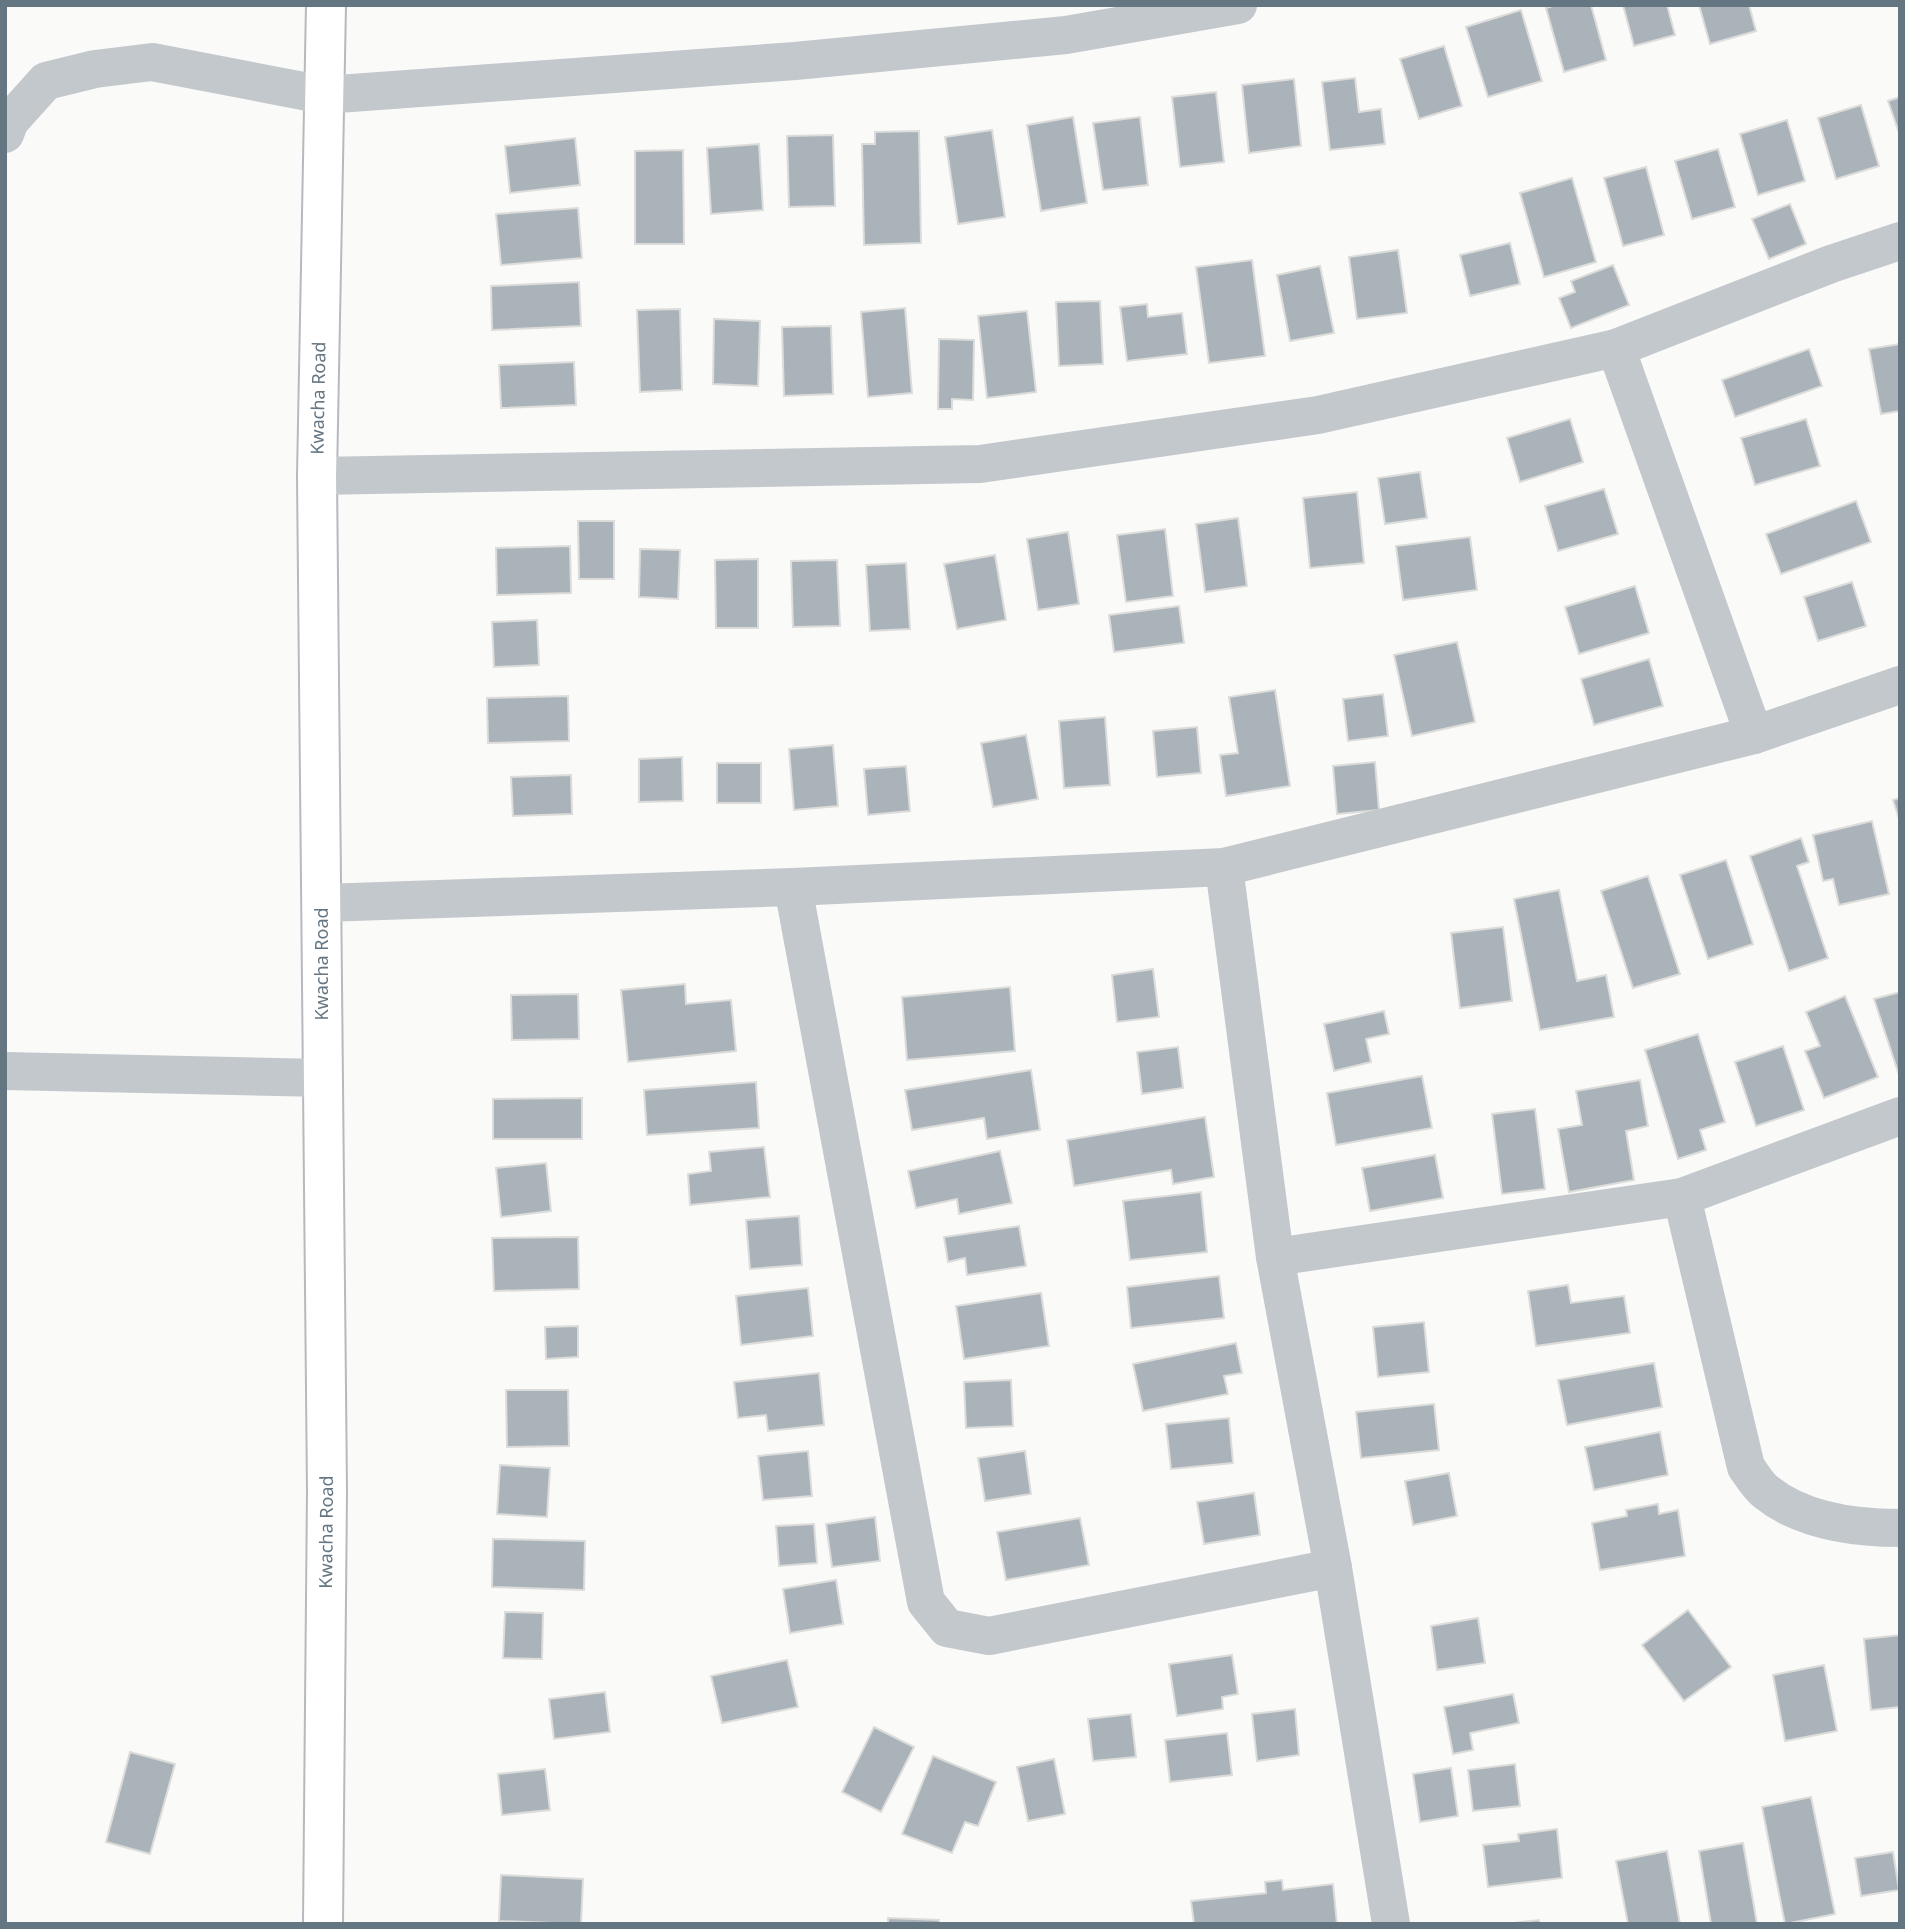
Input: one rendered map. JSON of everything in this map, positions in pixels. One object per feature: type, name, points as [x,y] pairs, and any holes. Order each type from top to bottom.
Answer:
[{"type":"main road","name":"Kwacha Road","points":[[323,1924],[327,1491],[317,476],[326,5]]},
{"type":"street","points":[[5,134],[10,121],[46,81],[95,69],[152,62],[324,95],[795,61],[1066,35],[1238,5]]},
{"type":"street","points":[[317,476],[980,464],[1318,415],[1616,348],[1831,264],[1900,241]]},
{"type":"street","points":[[1616,348],[1754,736]]},
{"type":"street","points":[[323,903],[793,887],[1224,867],[1754,736],[1900,685]]},
{"type":"street","points":[[1224,867],[1275,1257],[1333,1568],[1391,1924]]},
{"type":"street","points":[[793,887],[926,1602],[947,1628],[989,1636],[1333,1568]]},
{"type":"street","points":[[5,1071],[322,1077]]},
{"type":"street","points":[[1275,1257],[1682,1198],[1900,1116]]},
{"type":"street","points":[[1682,1198],[1745,1467],[1765,1492],[1798,1511],[1842,1523],[1900,1528]]},
{"type":"building","points":[[1556,5],[1591,5],[1606,60],[1564,72],[1546,8]]},
{"type":"building","points":[[1623,5],[1667,5],[1675,35],[1634,46]]},
{"type":"building","points":[[1699,5],[1749,5],[1756,31],[1710,44]]},
{"type":"building","points":[[1521,10],[1542,81],[1488,97],[1466,27]]},
{"type":"building","points":[[1444,46],[1462,106],[1419,119],[1400,59]]},
{"type":"building","points":[[1355,78],[1359,112],[1381,109],[1385,144],[1330,150],[1322,82]]},
{"type":"building","points":[[1294,79],[1301,146],[1249,153],[1242,85]]},
{"type":"building","points":[[1216,92],[1224,162],[1180,167],[1172,97]]},
{"type":"building","points":[[1900,97],[1900,136],[1888,101]]},
{"type":"building","points":[[1861,105],[1879,166],[1836,179],[1818,118]]},
{"type":"building","points":[[1073,117],[1087,203],[1041,211],[1027,125]]},
{"type":"building","points":[[1140,117],[1148,185],[1103,190],[1093,123]]},
{"type":"building","points":[[1787,120],[1805,181],[1758,195],[1740,134]]},
{"type":"building","points":[[992,130],[1005,217],[958,224],[945,137]]},
{"type":"building","points":[[919,131],[921,243],[864,245],[862,144],[875,144],[875,132]]},
{"type":"building","points":[[833,135],[835,206],[789,207],[787,136]]},
{"type":"building","points":[[575,138],[580,185],[510,193],[505,146]]},
{"type":"building","points":[[759,144],[763,210],[711,214],[707,148]]},
{"type":"building","points":[[1718,149],[1735,207],[1692,219],[1675,161]]},
{"type":"building","points":[[683,150],[684,244],[635,244],[635,151]]},
{"type":"building","points":[[1646,167],[1664,235],[1623,246],[1604,178]]},
{"type":"building","points":[[1572,178],[1596,262],[1544,277],[1520,193]]},
{"type":"building","points":[[1790,204],[1806,244],[1769,259],[1752,219]]},
{"type":"building","points":[[578,208],[582,258],[501,265],[496,214]]},
{"type":"building","points":[[1510,243],[1520,284],[1470,296],[1460,255]]},
{"type":"building","points":[[1398,250],[1407,313],[1357,319],[1349,257]]},
{"type":"building","points":[[1252,260],[1265,356],[1209,363],[1196,267]]},
{"type":"building","points":[[1613,265],[1629,305],[1571,328],[1559,298],[1575,292],[1571,281]]},
{"type":"building","points":[[1320,266],[1334,333],[1290,341],[1277,275]]},
{"type":"building","points":[[579,282],[581,326],[492,330],[491,286]]},
{"type":"building","points":[[1100,301],[1103,364],[1059,366],[1056,302]]},
{"type":"building","points":[[1147,304],[1148,317],[1182,313],[1187,354],[1127,361],[1120,307]]},
{"type":"building","points":[[905,308],[912,393],[868,397],[861,312]]},
{"type":"building","points":[[680,309],[682,390],[640,392],[637,310]]},
{"type":"building","points":[[1027,311],[1036,392],[987,398],[978,316]]},
{"type":"building","points":[[714,319],[760,321],[758,386],[713,384]]},
{"type":"building","points":[[831,326],[833,394],[784,396],[782,327]]},
{"type":"building","points":[[939,339],[974,340],[973,400],[952,399],[952,409],[938,409]]},
{"type":"building","points":[[1900,344],[1900,411],[1881,414],[1869,349]]},
{"type":"building","points":[[1809,349],[1822,386],[1735,417],[1722,380]]},
{"type":"building","points":[[574,362],[576,405],[501,408],[499,365]]},
{"type":"building","points":[[1570,419],[1583,462],[1520,482],[1507,438]]},
{"type":"building","points":[[1806,419],[1820,466],[1755,485],[1741,438]]},
{"type":"building","points":[[1420,472],[1427,518],[1385,524],[1378,478]]},
{"type":"building","points":[[1604,489],[1618,534],[1558,551],[1545,506]]},
{"type":"building","points":[[1357,492],[1364,563],[1310,568],[1303,498]]},
{"type":"building","points":[[1856,501],[1871,542],[1781,574],[1766,534]]},
{"type":"building","points":[[1238,518],[1247,586],[1205,592],[1196,524]]},
{"type":"building","points":[[578,521],[614,521],[614,579],[579,579]]},
{"type":"building","points":[[1165,529],[1173,596],[1126,602],[1117,535]]},
{"type":"building","points":[[1068,532],[1079,604],[1038,610],[1027,539]]},
{"type":"building","points":[[1470,537],[1477,590],[1403,600],[1396,546]]},
{"type":"building","points":[[570,546],[571,593],[497,595],[496,548]]},
{"type":"building","points":[[640,549],[680,550],[678,599],[639,597]]},
{"type":"building","points":[[995,555],[1006,620],[957,629],[944,564]]},
{"type":"building","points":[[758,559],[758,628],[716,628],[715,560]]},
{"type":"building","points":[[837,560],[840,626],[793,627],[791,561]]},
{"type":"building","points":[[906,563],[910,629],[870,631],[866,565]]},
{"type":"building","points":[[1852,582],[1866,626],[1818,641],[1804,597]]},
{"type":"building","points":[[1635,586],[1649,633],[1579,654],[1565,607]]},
{"type":"building","points":[[1179,606],[1184,643],[1114,652],[1109,615]]},
{"type":"building","points":[[537,620],[539,665],[494,667],[492,622]]},
{"type":"building","points":[[1457,642],[1475,722],[1412,736],[1394,655]]},
{"type":"building","points":[[1649,659],[1663,706],[1594,725],[1581,679]]},
{"type":"building","points":[[1275,690],[1290,786],[1226,796],[1220,755],[1238,753],[1229,697]]},
{"type":"building","points":[[1383,694],[1388,736],[1348,741],[1343,699]]},
{"type":"building","points":[[568,696],[569,741],[488,743],[487,698]]},
{"type":"building","points":[[1105,717],[1110,785],[1064,788],[1059,721]]},
{"type":"building","points":[[1197,727],[1201,773],[1157,777],[1153,731]]},
{"type":"building","points":[[1026,735],[1038,799],[993,807],[981,743]]},
{"type":"building","points":[[833,745],[838,806],[794,810],[789,749]]},
{"type":"building","points":[[682,757],[683,801],[639,802],[639,759]]},
{"type":"building","points":[[1375,762],[1379,810],[1337,814],[1333,766]]},
{"type":"building","points":[[717,763],[761,763],[761,803],[717,803]]},
{"type":"building","points":[[906,766],[910,811],[868,815],[864,769]]},
{"type":"building","points":[[571,775],[572,814],[513,816],[511,777]]},
{"type":"building","points":[[1900,798],[1900,822],[1893,800]]},
{"type":"building","points":[[1872,821],[1889,894],[1839,905],[1833,879],[1823,881],[1813,835]]},
{"type":"building","points":[[1801,838],[1809,862],[1797,866],[1828,958],[1789,971],[1750,856]]},
{"type":"building","points":[[1726,860],[1753,944],[1708,959],[1680,875]]},
{"type":"building","points":[[1648,876],[1680,974],[1633,988],[1601,891]]},
{"type":"building","points":[[1559,890],[1577,981],[1606,975],[1614,1017],[1540,1030],[1514,899]]},
{"type":"building","points":[[1503,927],[1512,1001],[1460,1008],[1451,933]]},
{"type":"building","points":[[1153,969],[1159,1017],[1117,1022],[1112,975]]},
{"type":"building","points":[[685,984],[686,1004],[731,1000],[736,1051],[628,1062],[621,990]]},
{"type":"building","points":[[1010,987],[1015,1051],[907,1060],[902,997]]},
{"type":"building","points":[[1900,992],[1900,1078],[1874,999]]},
{"type":"building","points":[[578,994],[579,1039],[512,1040],[511,995]]},
{"type":"building","points":[[1845,996],[1878,1077],[1824,1098],[1805,1051],[1820,1046],[1806,1012]]},
{"type":"building","points":[[1384,1011],[1389,1034],[1366,1039],[1371,1062],[1334,1071],[1324,1024]]},
{"type":"building","points":[[1698,1034],[1725,1122],[1700,1130],[1706,1150],[1678,1159],[1645,1050]]},
{"type":"building","points":[[1783,1046],[1804,1110],[1756,1126],[1735,1062]]},
{"type":"building","points":[[1178,1047],[1183,1088],[1142,1094],[1137,1052]]},
{"type":"building","points":[[1031,1070],[1040,1130],[987,1139],[984,1118],[912,1130],[905,1090]]},
{"type":"building","points":[[1422,1076],[1432,1128],[1336,1145],[1327,1093]]},
{"type":"building","points":[[1640,1080],[1648,1126],[1626,1131],[1634,1180],[1569,1192],[1558,1129],[1582,1125],[1576,1091]]},
{"type":"building","points":[[756,1082],[759,1128],[647,1135],[644,1090]]},
{"type":"building","points":[[582,1098],[582,1139],[493,1139],[493,1099]]},
{"type":"building","points":[[1535,1109],[1545,1189],[1502,1194],[1492,1114]]},
{"type":"building","points":[[1205,1117],[1214,1177],[1173,1184],[1171,1170],[1074,1186],[1067,1140]]},
{"type":"building","points":[[764,1147],[770,1197],[690,1205],[688,1174],[711,1171],[709,1152]]},
{"type":"building","points":[[1000,1151],[1012,1203],[959,1214],[957,1199],[916,1208],[908,1171]]},
{"type":"building","points":[[1435,1155],[1443,1198],[1370,1211],[1362,1168]]},
{"type":"building","points":[[546,1163],[551,1211],[501,1217],[496,1168]]},
{"type":"building","points":[[1201,1192],[1207,1252],[1130,1260],[1123,1201]]},
{"type":"building","points":[[799,1216],[802,1265],[750,1269],[746,1220]]},
{"type":"building","points":[[1019,1226],[1026,1266],[967,1275],[965,1258],[948,1262],[944,1237]]},
{"type":"building","points":[[578,1237],[579,1289],[494,1291],[492,1238]]},
{"type":"building","points":[[1219,1276],[1224,1318],[1131,1328],[1127,1287]]},
{"type":"building","points":[[1568,1285],[1571,1303],[1624,1296],[1630,1333],[1536,1346],[1528,1291]]},
{"type":"building","points":[[808,1288],[813,1336],[741,1345],[736,1296]]},
{"type":"building","points":[[1041,1293],[1049,1346],[964,1359],[956,1306]]},
{"type":"building","points":[[1424,1322],[1429,1372],[1378,1377],[1373,1327]]},
{"type":"building","points":[[578,1326],[578,1357],[546,1359],[545,1327]]},
{"type":"building","points":[[1236,1343],[1242,1373],[1224,1376],[1228,1394],[1143,1411],[1133,1364]]},
{"type":"building","points":[[1654,1363],[1662,1407],[1567,1425],[1558,1380]]},
{"type":"building","points":[[819,1373],[824,1425],[768,1431],[766,1415],[738,1418],[734,1382]]},
{"type":"building","points":[[1011,1380],[1013,1426],[966,1428],[964,1382]]},
{"type":"building","points":[[506,1390],[568,1390],[569,1446],[507,1447]]},
{"type":"building","points":[[1434,1404],[1439,1450],[1361,1458],[1356,1412]]},
{"type":"building","points":[[1229,1418],[1233,1463],[1171,1469],[1166,1424]]},
{"type":"building","points":[[1660,1432],[1668,1475],[1594,1490],[1585,1447]]},
{"type":"building","points":[[808,1451],[812,1496],[763,1500],[758,1456]]},
{"type":"building","points":[[1025,1451],[1031,1494],[985,1501],[978,1458]]},
{"type":"building","points":[[500,1465],[550,1468],[547,1517],[497,1514]]},
{"type":"building","points":[[1449,1473],[1457,1516],[1413,1525],[1405,1481]]},
{"type":"building","points":[[1254,1493],[1260,1535],[1204,1544],[1197,1502]]},
{"type":"building","points":[[1658,1504],[1659,1514],[1678,1510],[1685,1556],[1600,1570],[1592,1523],[1627,1516],[1626,1510]]},
{"type":"building","points":[[875,1517],[880,1561],[832,1567],[826,1524]]},
{"type":"building","points":[[1080,1518],[1089,1565],[1006,1580],[997,1532]]},
{"type":"building","points":[[814,1524],[817,1563],[779,1566],[776,1526]]},
{"type":"building","points":[[493,1539],[585,1541],[584,1590],[492,1587]]},
{"type":"building","points":[[836,1580],[843,1624],[790,1633],[783,1589]]},
{"type":"building","points":[[1688,1610],[1731,1667],[1684,1701],[1642,1645]]},
{"type":"building","points":[[505,1612],[543,1613],[542,1659],[503,1658]]},
{"type":"building","points":[[1478,1618],[1485,1663],[1437,1670],[1431,1626]]},
{"type":"building","points":[[1900,1635],[1900,1707],[1871,1710],[1864,1639]]},
{"type":"building","points":[[1232,1655],[1238,1694],[1222,1697],[1223,1709],[1177,1716],[1169,1664]]},
{"type":"building","points":[[787,1660],[798,1707],[722,1723],[711,1676]]},
{"type":"building","points":[[1824,1665],[1837,1731],[1785,1741],[1773,1675]]},
{"type":"building","points":[[605,1692],[610,1732],[554,1739],[549,1699]]},
{"type":"building","points":[[1513,1694],[1519,1723],[1470,1733],[1473,1750],[1453,1754],[1444,1707]]},
{"type":"building","points":[[1295,1709],[1299,1755],[1257,1761],[1252,1714]]},
{"type":"building","points":[[1131,1714],[1136,1757],[1093,1761],[1088,1719]]},
{"type":"building","points":[[874,1727],[914,1747],[881,1812],[842,1792]]},
{"type":"building","points":[[1227,1733],[1232,1775],[1170,1782],[1165,1740]]},
{"type":"building","points":[[130,1752],[175,1764],[150,1854],[106,1842]]},
{"type":"building","points":[[933,1756],[996,1782],[978,1826],[965,1822],[952,1853],[902,1834]]},
{"type":"building","points":[[1054,1759],[1065,1814],[1028,1821],[1017,1767]]},
{"type":"building","points":[[1515,1764],[1520,1806],[1473,1811],[1468,1770]]},
{"type":"building","points":[[1451,1768],[1458,1816],[1420,1822],[1413,1774]]},
{"type":"building","points":[[545,1769],[550,1810],[502,1815],[498,1774]]},
{"type":"building","points":[[1811,1797],[1835,1914],[1785,1924],[1762,1807]]},
{"type":"building","points":[[1557,1829],[1562,1878],[1488,1887],[1483,1845],[1519,1841],[1518,1834]]},
{"type":"building","points":[[1743,1843],[1757,1924],[1711,1924],[1699,1851]]},
{"type":"building","points":[[1667,1851],[1680,1924],[1628,1924],[1616,1861]]},
{"type":"building","points":[[1893,1852],[1899,1890],[1861,1896],[1855,1858]]},
{"type":"building","points":[[501,1875],[583,1879],[581,1924],[499,1921]]},
{"type":"building","points":[[1282,1880],[1283,1890],[1333,1884],[1337,1924],[1194,1924],[1191,1901],[1266,1893],[1265,1882]]},
{"type":"building","points":[[888,1918],[939,1920],[939,1924],[888,1924]]},
{"type":"building","points":[[1539,1920],[1539,1924],[1505,1924]]}]
